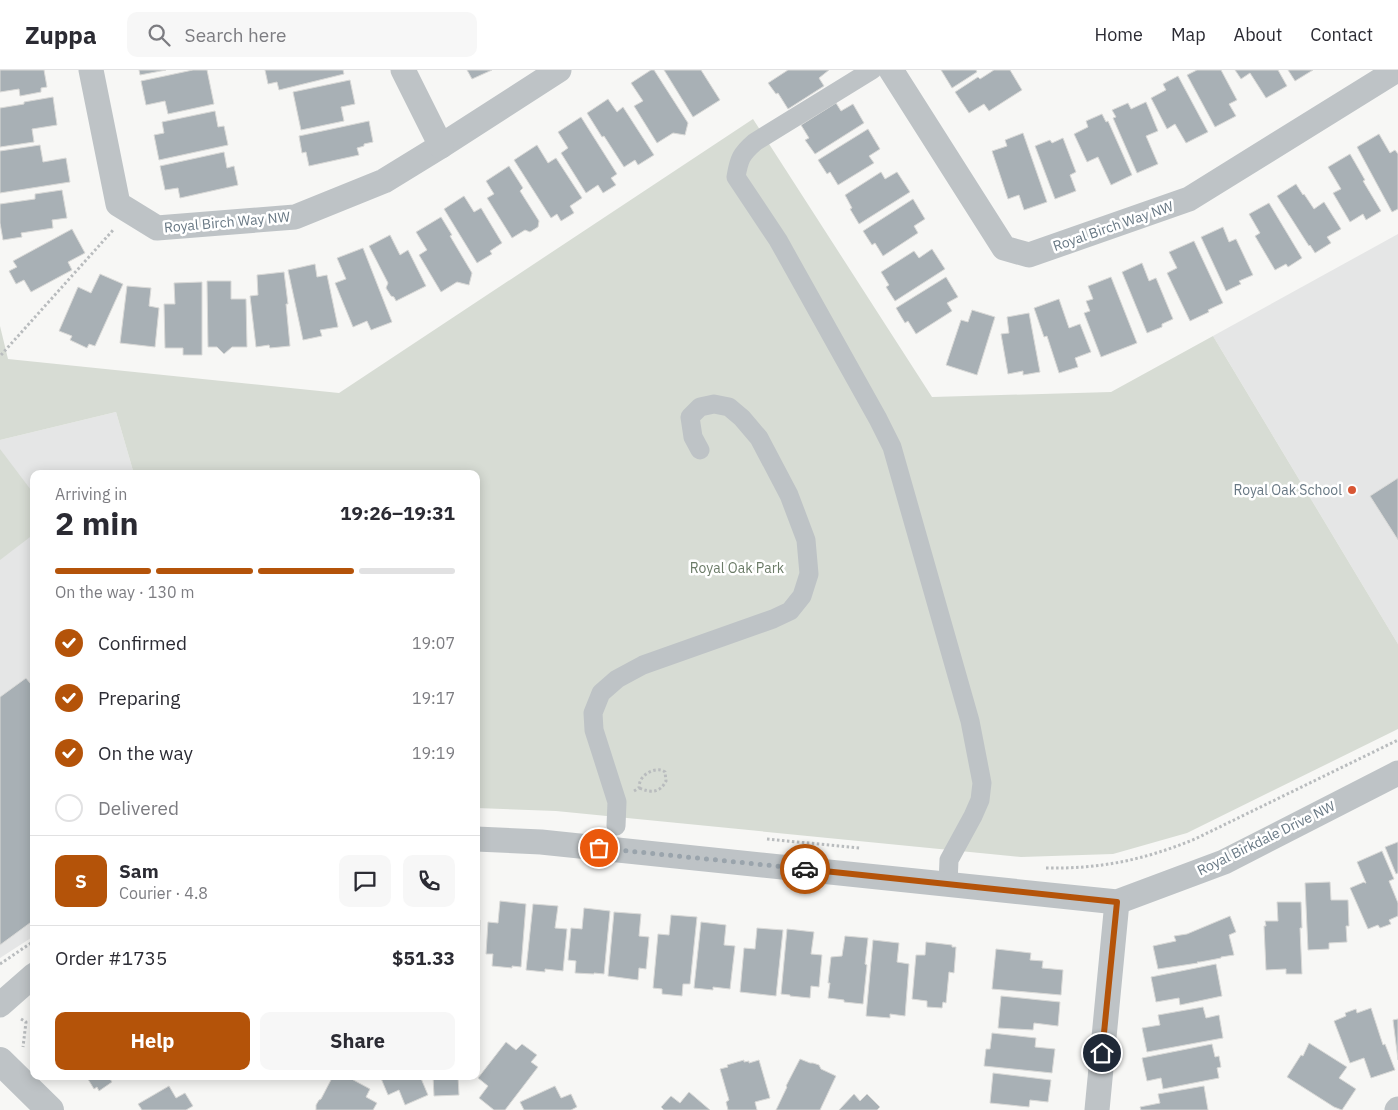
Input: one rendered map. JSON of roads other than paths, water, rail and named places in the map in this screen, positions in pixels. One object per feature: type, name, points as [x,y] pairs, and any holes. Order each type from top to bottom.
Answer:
[{"type":"street","name":"Royal Birch Way NW","points":[[91,70],[118,204],[156,228],[295,217],[384,180],[441,146],[559,70]]},
{"type":"street","points":[[403,70],[441,146]]},
{"type":"street","points":[[872,70],[755,142],[743,152],[738,164],[736,177],[778,240],[892,447],[970,721],[982,783],[980,800],[949,860],[948,884]]},
{"type":"street","name":"Royal Birch Way NW","points":[[892,70],[1004,248],[1029,255],[1189,199],[1397,70]]},
{"type":"street","points":[[616,826],[617,802],[594,730],[593,713],[600,693],[617,679],[643,665],[773,619],[790,611],[802,596],[810,574],[806,540],[789,494],[759,438],[742,418],[729,407],[714,404],[700,407],[690,417],[693,437],[700,450]]},
{"type":"street","name":"Royal Birkdale Drive NW","points":[[480,838],[541,842],[1117,902],[1224,862],[1398,773]]},
{"type":"street","points":[[1097,1110],[1117,902]]},
{"type":"street","points":[[0,1005],[30,979]]},
{"type":"street","points":[[0,1061],[50,1110]]},
{"type":"place","name":"Royal Oak School","points":[[1352,490]]},
{"type":"park label","name":"Royal Oak Park","points":[[737,568]]}]
